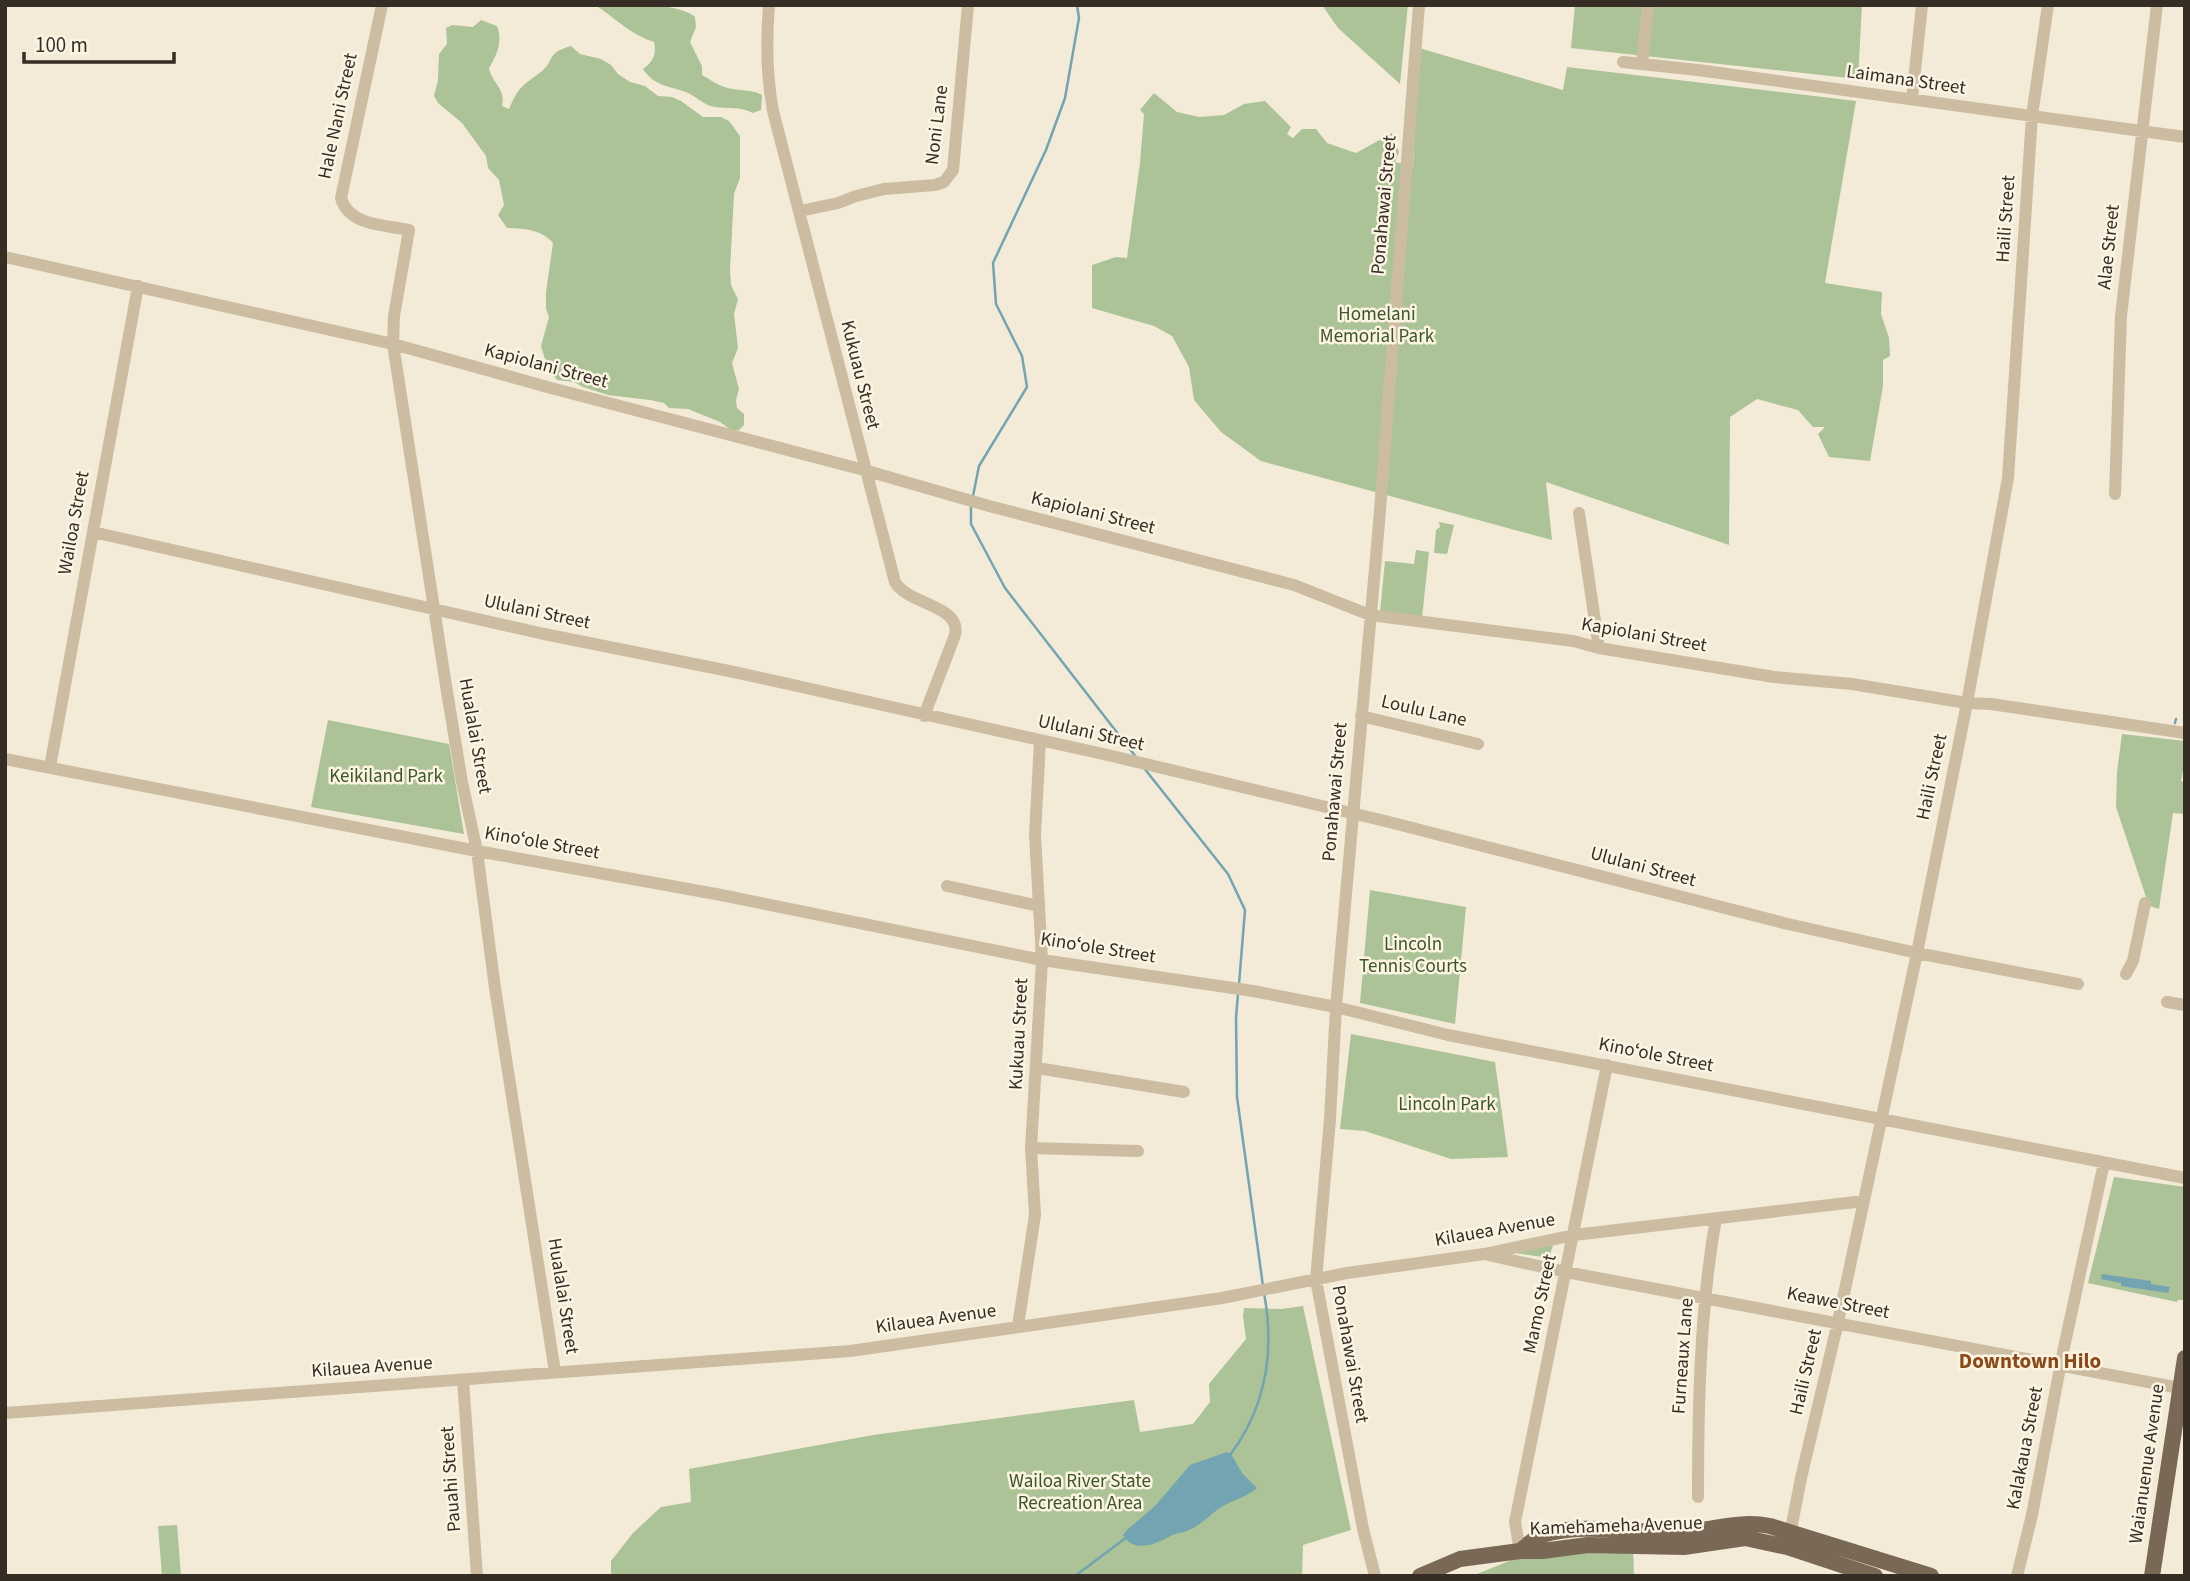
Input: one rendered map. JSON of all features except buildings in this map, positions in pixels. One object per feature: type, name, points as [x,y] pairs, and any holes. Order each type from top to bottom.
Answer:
[{"type":"main road","name":"Waianuenue Avenue","points":[[2152,1576],[2185,1358]]},
{"type":"main road","name":"Kamehameha Avenue","points":[[1420,1576],[1460,1559],[1520,1550],[1542,1551],[1588,1545],[1684,1547],[1745,1538],[1789,1540],[1931,1576]]},
{"type":"main road","name":"Kamehameha Avenue","points":[[1789,1540],[1875,1576]]},
{"type":"street","name":"Hale Nani Street","points":[[382,5],[341,198],[354,217],[409,230]]},
{"type":"street","name":"Kukuau Street","points":[[769,5],[765,53],[767,83],[864,470],[897,586],[907,595],[949,615],[956,625],[955,635],[924,716]]},
{"type":"street","name":"Noni Lane","points":[[800,211],[884,189],[936,185],[949,177],[953,170],[968,5]]},
{"type":"street","name":"Ponahawai Street","points":[[1376,1576],[1363,1529],[1316,1280],[1419,5]]},
{"type":"street","points":[[1642,64],[1648,5]]},
{"type":"street","points":[[1912,99],[1922,5]]},
{"type":"street","name":"Haili Street","points":[[1789,1540],[1917,953],[1967,704],[2008,478],[2032,116],[2048,5]]},
{"type":"street","name":"Alae Street","points":[[2115,494],[2121,316],[2157,5]]},
{"type":"street","name":"Laimana Street","points":[[1623,62],[2185,137]]},
{"type":"street","name":"Hualalai Street","points":[[409,230],[394,316],[393,344],[433,608],[462,782],[477,851],[495,988],[555,1372]]},
{"type":"street","name":"Kapiolani Street","points":[[5,257],[393,344],[989,506],[1294,585],[1370,615],[1573,641],[1599,648],[1774,677],[1852,684],[1967,704],[1991,704],[2185,733]]},
{"type":"street","name":"Wailoa Street","points":[[50,767],[138,286]]},
{"type":"street","points":[[1579,513],[1599,648]]},
{"type":"street","name":"Ululani Street","points":[[93,532],[544,634],[734,672],[1112,756],[1722,908],[1917,953],[2078,984]]},
{"type":"street","name":"Loulu Lane","points":[[1361,716],[1478,744]]},
{"type":"street","name":"Kukuau Street","points":[[1018,1326],[1035,1215],[1031,1148],[1042,960],[1035,835],[1040,741]]},
{"type":"street","name":"Kinoʻole Street","points":[[5,760],[716,894],[1042,960],[1253,991],[1336,1007],[1448,1035],[2185,1178]]},
{"type":"street","points":[[947,886],[1039,906]]},
{"type":"street","points":[[2126,974],[2133,961],[2145,903]]},
{"type":"street","points":[[2167,1002],[2185,1005]]},
{"type":"street","name":"Mamo Street","points":[[1520,1550],[1515,1522],[1607,1065]]},
{"type":"street","points":[[1037,1068],[1184,1092]]},
{"type":"street","points":[[1031,1148],[1138,1151]]},
{"type":"street","name":"Kalakaua Street","points":[[2017,1576],[2104,1163]]},
{"type":"street","name":"Kilauea Avenue","points":[[5,1413],[834,1352],[1222,1298],[1347,1273],[1484,1254],[1574,1234],[1864,1201]]},
{"type":"street","name":"Furneaux Lane","points":[[1698,1497],[1706,1297],[1716,1219]]},
{"type":"street","name":"Keawe Street","points":[[1484,1254],[1566,1272],[2182,1388]]},
{"type":"street","name":"Pauahi Street","points":[[463,1380],[477,1576]]},
{"type":"green space","points":[[595,5],[661,6],[675,8],[695,17],[696,27],[690,42],[702,66],[702,75],[724,87],[762,95],[761,110],[753,113],[711,106],[686,92],[657,82],[643,69],[653,57],[654,42],[630,30]]},
{"type":"green space","points":[[1322,5],[1408,5],[1400,84],[1338,28]]},
{"type":"green space","points":[[1575,5],[1862,5],[1858,79],[1571,48]]},
{"type":"green space","points":[[481,20],[497,26],[499,32],[498,48],[489,68],[502,95],[502,106],[509,109],[522,87],[546,67],[554,54],[571,46],[580,54],[601,59],[630,82],[645,86],[658,96],[681,101],[703,117],[721,117],[729,121],[740,136],[740,178],[734,194],[730,270],[731,285],[738,299],[734,314],[738,348],[732,363],[739,389],[737,408],[744,414],[744,425],[739,430],[731,430],[720,422],[688,409],[669,408],[664,403],[650,400],[608,395],[574,382],[557,380],[546,368],[541,346],[549,317],[546,292],[553,243],[538,232],[507,228],[498,215],[504,205],[499,180],[488,168],[486,156],[462,123],[438,103],[434,96],[439,54],[447,44],[446,28],[452,25],[473,27]]},
{"type":"green space","name":"Homelani Memorial Park","points":[[1419,48],[1563,90],[1567,67],[1856,101],[1825,283],[1882,292],[1881,314],[1889,338],[1890,356],[1883,360],[1883,386],[1870,461],[1829,457],[1818,434],[1825,427],[1813,427],[1798,410],[1757,399],[1730,417],[1729,545],[1546,482],[1552,540],[1261,461],[1221,432],[1194,400],[1189,367],[1172,336],[1154,326],[1092,308],[1092,265],[1116,257],[1127,258],[1140,163],[1144,114],[1140,110],[1154,93],[1177,112],[1199,117],[1224,115],[1244,104],[1265,101],[1291,127],[1287,134],[1293,138],[1302,129],[1316,129],[1327,143],[1356,153],[1392,133],[1399,152],[1395,162],[1413,166]]},
{"type":"green space","points":[[1439,522],[1454,525],[1447,554],[1434,553]]},
{"type":"green space","points":[[1416,550],[1429,552],[1422,618],[1380,613],[1385,561],[1414,564]]},
{"type":"green space","name":"Keikiland Park","points":[[328,720],[449,744],[464,834],[311,807]]},
{"type":"green space","points":[[2122,734],[2185,741],[2181,781],[2185,782],[2185,814],[2173,813],[2159,909],[2149,906],[2116,807]]},
{"type":"green space","name":"Lincoln Tennis Courts","points":[[1370,890],[1466,907],[1455,1024],[1360,1003]]},
{"type":"green space","name":"Lincoln Park","points":[[1351,1034],[1495,1062],[1508,1157],[1451,1159],[1365,1131],[1340,1129]]},
{"type":"green space","points":[[2114,1177],[2185,1187],[2183,1300],[2177,1302],[2088,1283]]},
{"type":"green space","points":[[1553,1245],[1549,1258],[1515,1253]]},
{"type":"green space","name":"Wailoa River State Recreation Area","points":[[1303,1306],[1351,1530],[1303,1545],[1302,1576],[611,1576],[611,1561],[633,1533],[661,1507],[691,1502],[689,1469],[873,1435],[1134,1400],[1140,1432],[1193,1424],[1210,1402],[1209,1384],[1246,1339],[1244,1308],[1281,1309]]},
{"type":"green space","points":[[177,1525],[181,1576],[162,1576],[158,1526]]},
{"type":"green space","points":[[1633,1546],[1634,1576],[1472,1576],[1514,1559]]},
{"type":"water","points":[[2102,1274],[2151,1281],[2151,1284],[2170,1287],[2168,1293],[2121,1286],[2121,1283],[2101,1279]]},
{"type":"water","points":[[1227,1452],[1257,1488],[1223,1506],[1187,1531],[1146,1546],[1128,1541],[1123,1535],[1127,1530],[1156,1505],[1190,1465]]},
{"type":"waterway","points":[[973,496],[979,466],[1027,387],[1022,356],[996,304],[993,263],[1046,150],[1065,98],[1079,18],[1077,5]]},
{"type":"waterway","points":[[971,506],[971,524],[1005,588],[1136,757]]},
{"type":"waterway","points":[[2175,723],[2176,719]]},
{"type":"waterway","points":[[1144,768],[1228,874],[1245,910],[1239,984]]},
{"type":"waterway","points":[[1238,994],[1237,1097],[1263,1286]]},
{"type":"waterway","points":[[1230,1455],[1252,1418],[1265,1378],[1268,1336],[1264,1293]]},
{"type":"waterway","points":[[1075,1576],[1127,1537]]},
{"type":"district","name":"Downtown Hilo","points":[[2030,1361]]}]
